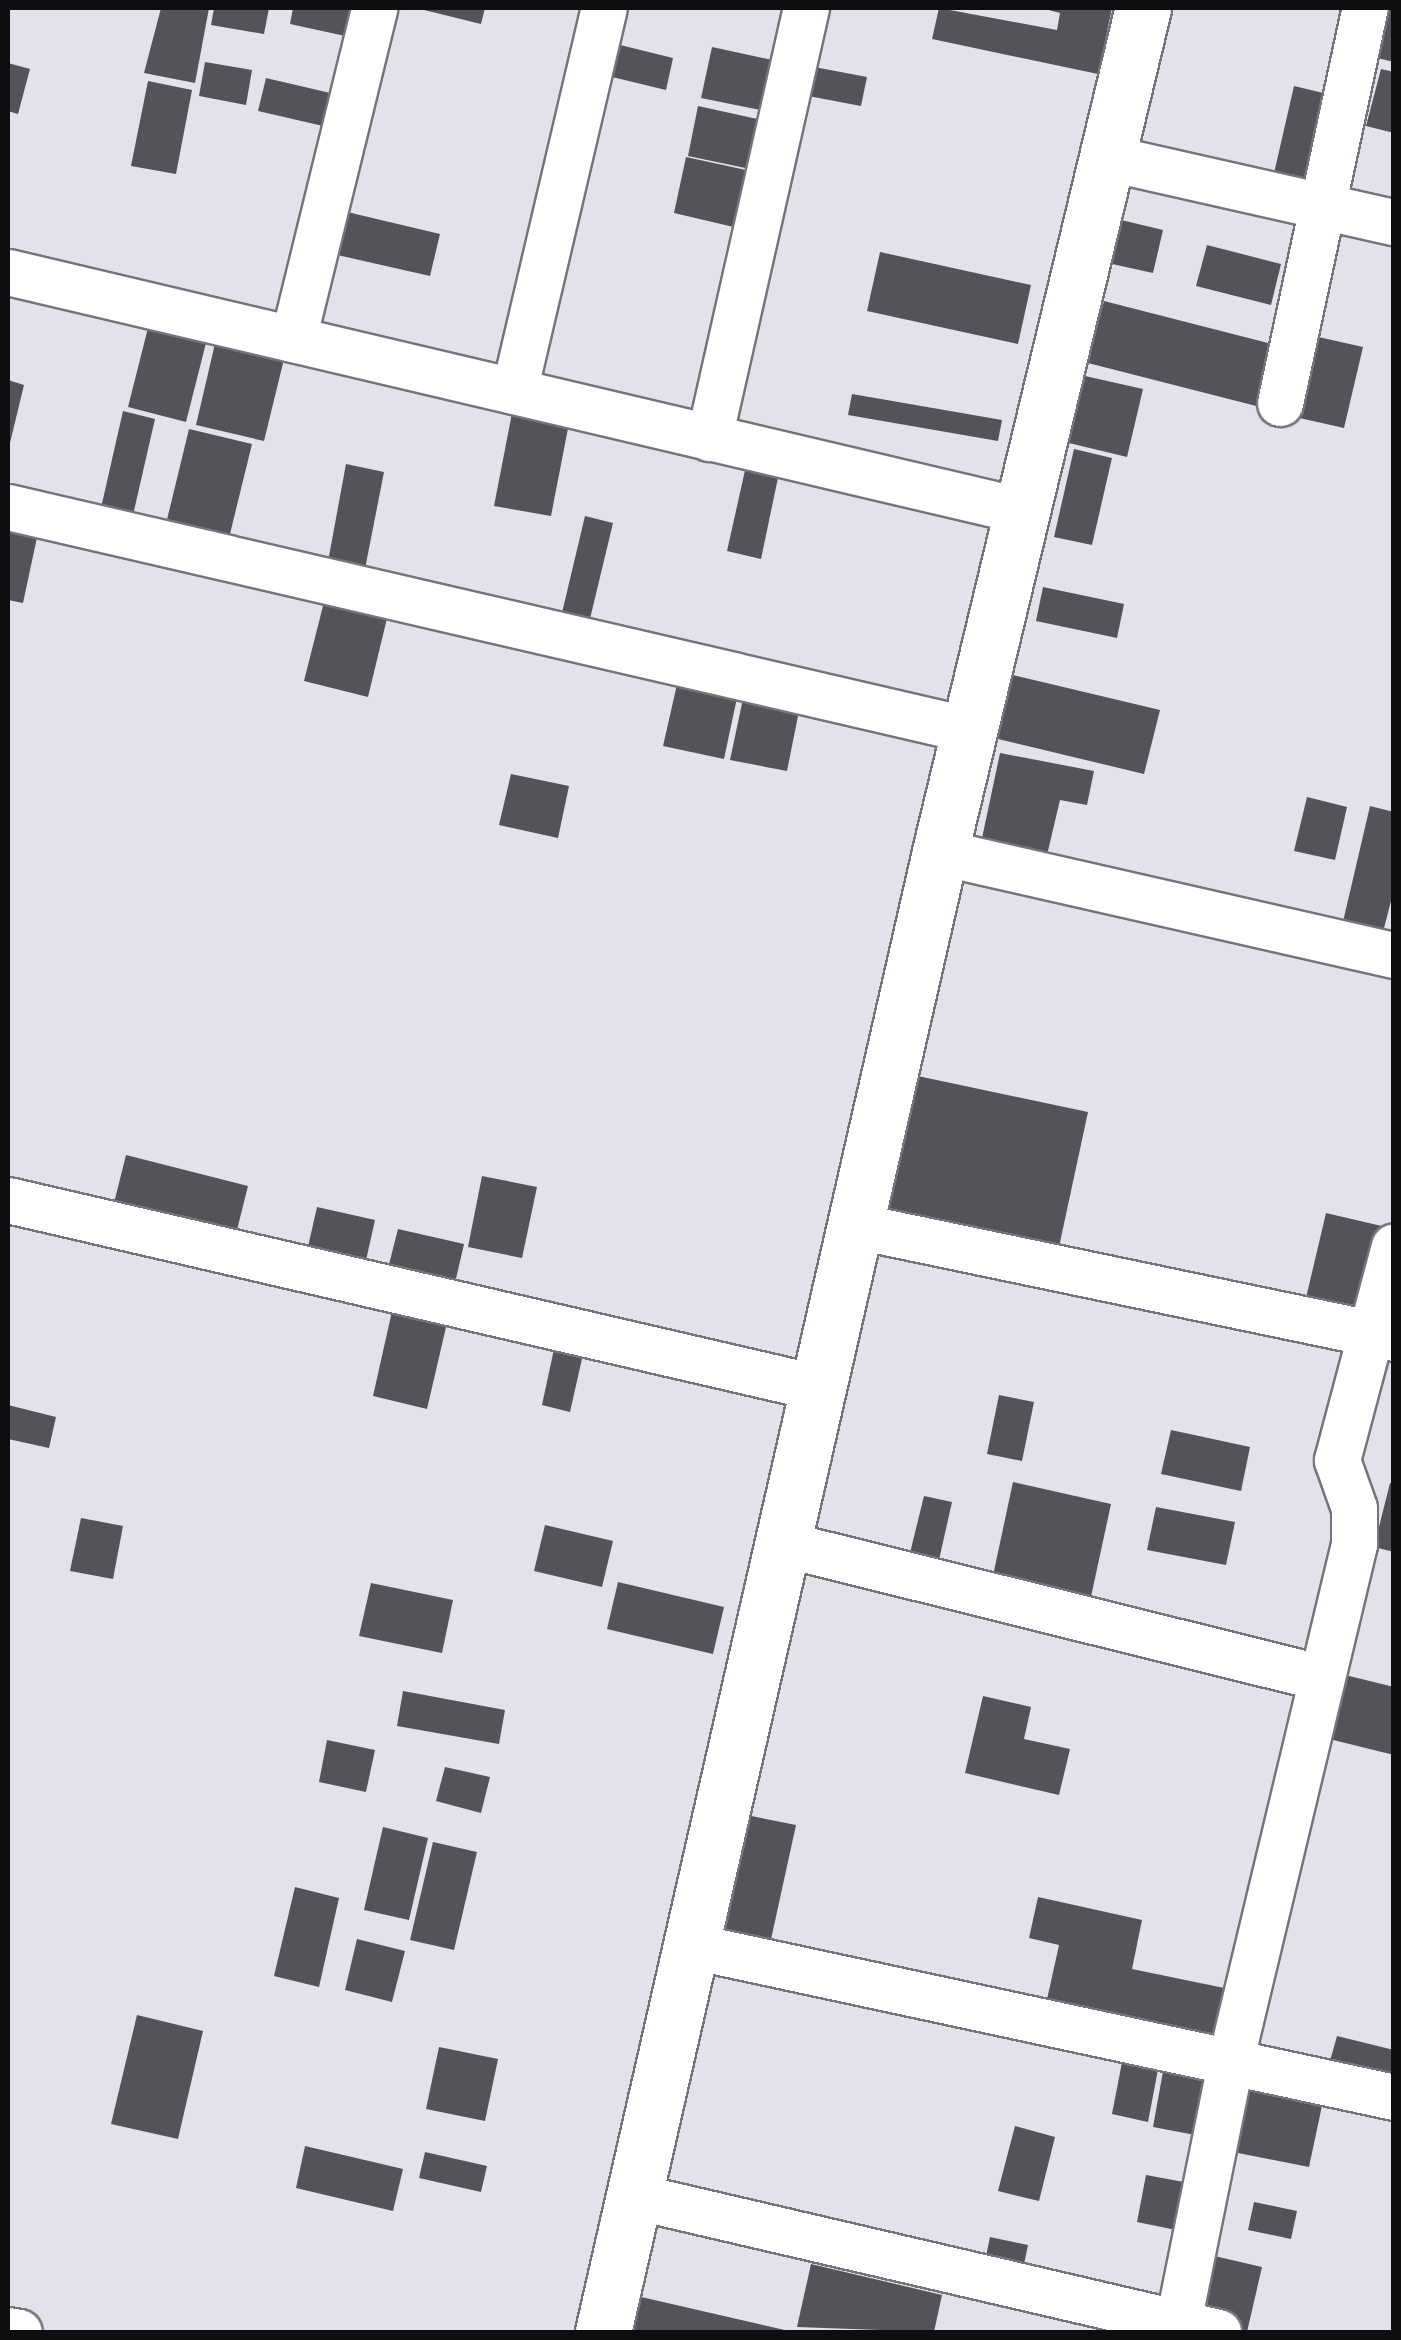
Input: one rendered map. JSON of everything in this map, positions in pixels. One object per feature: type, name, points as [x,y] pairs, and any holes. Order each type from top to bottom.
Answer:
[{"type":"street","points":[[293,339],[374,8]]},
{"type":"street","points":[[514,391],[604,8]]},
{"type":"street","points":[[708,438],[806,8]]},
{"type":"street","points":[[603,2332],[940,852],[1142,8]]},
{"type":"street","points":[[1280,403],[1366,8]]},
{"type":"street","points":[[1109,158],[1394,222]]},
{"type":"street","points":[[8,272],[1023,511]]},
{"type":"street","points":[[8,507],[970,730]]},
{"type":"street","points":[[940,852],[1394,955]]},
{"type":"street","points":[[8,1200],[820,1388]]},
{"type":"street","points":[[857,1226],[1383,1335]]},
{"type":"street","points":[[634,2196],[1191,2330],[1231,2058],[1356,1525],[1337,1460],[1383,1335],[1394,1246]]},
{"type":"street","points":[[784,1544],[1319,1677]]},
{"type":"street","points":[[692,1946],[1231,2058],[1394,2097]]},
{"type":"street","points":[[8,2330],[19,2332]]},
{"type":"building","points":[[161,8],[209,8],[195,83],[144,73]]},
{"type":"building","points":[[214,8],[269,8],[264,34],[211,25]]},
{"type":"building","points":[[293,8],[365,8],[359,39],[290,24]]},
{"type":"building","points":[[416,8],[485,8],[481,24]]},
{"type":"building","points":[[939,8],[1057,30],[1060,13],[1041,8],[1112,8],[1098,74],[932,39]]},
{"type":"building","points":[[1377,8],[1394,8],[1394,62],[1365,55]]},
{"type":"building","points":[[616,44],[673,58],[666,90],[608,76]]},
{"type":"building","points":[[712,47],[782,62],[770,112],[701,98]]},
{"type":"building","points":[[205,62],[252,70],[246,105],[199,96]]},
{"type":"building","points":[[8,63],[30,69],[18,114],[8,111]]},
{"type":"building","points":[[809,66],[867,77],[861,106],[803,95]]},
{"type":"building","points":[[1381,69],[1394,72],[1394,133],[1366,126]]},
{"type":"building","points":[[266,78],[343,96],[336,129],[258,111]]},
{"type":"building","points":[[148,81],[192,90],[176,174],[131,166]]},
{"type":"building","points":[[1294,86],[1336,96],[1314,192],[1272,182]]},
{"type":"building","points":[[698,106],[766,121],[755,170],[688,156]]},
{"type":"building","points":[[686,157],[755,172],[742,229],[674,213]]},
{"type":"building","points":[[343,211],[440,234],[430,276],[333,254]]},
{"type":"building","points":[[1113,218],[1163,230],[1153,273],[1103,262]]},
{"type":"building","points":[[1207,245],[1281,264],[1271,305],[1196,286]]},
{"type":"building","points":[[880,252],[1031,285],[1018,344],[867,311]]},
{"type":"building","points":[[1104,301],[1284,347],[1268,409],[1088,363]]},
{"type":"building","points":[[150,320],[208,335],[186,422],[128,407]]},
{"type":"building","points":[[1305,334],[1363,347],[1344,428],[1286,415]]},
{"type":"building","points":[[217,335],[286,351],[264,441],[196,425]]},
{"type":"building","points":[[1085,376],[1143,389],[1127,457],[1069,443]]},
{"type":"building","points":[[8,380],[24,385],[9,447],[8,447]]},
{"type":"building","points":[[852,394],[1002,420],[998,441],[848,415]]},
{"type":"building","points":[[513,408],[570,418],[551,516],[494,506]]},
{"type":"building","points":[[123,411],[155,419],[133,515],[101,508]]},
{"type":"building","points":[[189,429],[252,444],[228,542],[165,528]]},
{"type":"building","points":[[1074,449],[1112,458],[1092,545],[1054,537]]},
{"type":"building","points":[[346,464],[384,472],[364,574],[327,567]]},
{"type":"building","points":[[746,466],[779,473],[761,559],[727,551]]},
{"type":"building","points":[[585,516],[613,523],[589,623],[561,617]]},
{"type":"building","points":[[8,522],[39,528],[23,603],[8,600]]},
{"type":"building","points":[[1043,587],[1124,604],[1117,638],[1036,621]]},
{"type":"building","points":[[326,594],[389,610],[368,697],[304,681]]},
{"type":"building","points":[[1009,674],[1160,710],[1144,774],[994,738]]},
{"type":"building","points":[[678,680],[738,693],[724,759],[663,746]]},
{"type":"building","points":[[744,694],[800,706],[787,771],[730,760]]},
{"type":"building","points":[[1000,753],[1094,771],[1087,805],[1060,800],[1047,855],[981,843]]},
{"type":"building","points":[[511,774],[569,786],[558,838],[499,825]]},
{"type":"building","points":[[1307,797],[1347,807],[1335,860],[1294,851]]},
{"type":"building","points":[[1370,806],[1394,812],[1394,889],[1382,936],[1342,926]]},
{"type":"building","points":[[913,1075],[1088,1112],[1059,1247],[884,1209]]},
{"type":"building","points":[[126,1155],[248,1186],[235,1238],[113,1207]]},
{"type":"building","points":[[482,1176],[537,1187],[522,1258],[468,1247]]},
{"type":"building","points":[[317,1207],[375,1220],[363,1274],[305,1260]]},
{"type":"building","points":[[1326,1213],[1390,1228],[1371,1313],[1306,1298]]},
{"type":"building","points":[[398,1229],[464,1244],[452,1296],[385,1280]]},
{"type":"building","points":[[395,1298],[450,1310],[427,1409],[373,1396]]},
{"type":"building","points":[[557,1335],[586,1341],[570,1412],[542,1405]]},
{"type":"building","points":[[999,1395],[1034,1402],[1022,1461],[987,1454]]},
{"type":"building","points":[[8,1405],[56,1417],[49,1448],[8,1439]]},
{"type":"building","points":[[1171,1430],[1250,1447],[1241,1491],[1161,1474]]},
{"type":"building","points":[[1013,1482],[1111,1504],[1089,1606],[991,1585]]},
{"type":"building","points":[[1390,1483],[1394,1484],[1394,1552],[1374,1547]]},
{"type":"building","points":[[924,1496],[952,1502],[939,1560],[910,1553]]},
{"type":"building","points":[[1156,1507],[1235,1522],[1226,1565],[1147,1550]]},
{"type":"building","points":[[81,1518],[123,1526],[113,1579],[70,1571]]},
{"type":"building","points":[[545,1525],[613,1541],[602,1587],[534,1571]]},
{"type":"building","points":[[618,1582],[724,1607],[713,1654],[607,1629]]},
{"type":"building","points":[[371,1583],[453,1600],[442,1653],[359,1636]]},
{"type":"building","points":[[1337,1673],[1394,1687],[1394,1755],[1321,1737]]},
{"type":"building","points":[[403,1691],[505,1710],[499,1744],[397,1726]]},
{"type":"building","points":[[983,1696],[1031,1707],[1024,1739],[1070,1749],[1059,1795],[965,1773]]},
{"type":"building","points":[[327,1740],[375,1750],[366,1792],[319,1782]]},
{"type":"building","points":[[445,1767],[490,1777],[481,1813],[436,1801]]},
{"type":"building","points":[[751,1816],[796,1825],[770,1944],[725,1933]]},
{"type":"building","points":[[383,1827],[428,1838],[409,1920],[364,1910]]},
{"type":"building","points":[[433,1842],[477,1852],[454,1950],[410,1940]]},
{"type":"building","points":[[295,1887],[339,1898],[319,1987],[274,1976]]},
{"type":"building","points":[[1038,1897],[1142,1920],[1132,1969],[1229,1989],[1217,2042],[1046,2004],[1059,1945],[1029,1938]]},
{"type":"building","points":[[357,1939],[405,1951],[392,2002],[345,1990]]},
{"type":"building","points":[[137,2015],[203,2031],[178,2139],[111,2124]]},
{"type":"building","points":[[1337,2036],[1394,2050],[1391,2076],[1330,2061]]},
{"type":"building","points":[[439,2047],[498,2059],[485,2121],[426,2109]]},
{"type":"building","points":[[1124,2052],[1160,2059],[1148,2122],[1112,2114]]},
{"type":"building","points":[[1164,2066],[1223,2076],[1211,2138],[1153,2127]]},
{"type":"building","points":[[1246,2085],[1323,2101],[1309,2167],[1233,2152]]},
{"type":"building","points":[[1015,2126],[1055,2137],[1039,2201],[998,2191]]},
{"type":"building","points":[[305,2146],[403,2169],[393,2211],[296,2188]]},
{"type":"building","points":[[425,2152],[487,2166],[481,2192],[419,2178]]},
{"type":"building","points":[[1146,2175],[1200,2185],[1191,2233],[1137,2222]]},
{"type":"building","points":[[1254,2202],[1297,2211],[1291,2239],[1248,2230]]},
{"type":"building","points":[[990,2237],[1028,2245],[1022,2274],[984,2266]]},
{"type":"building","points":[[1210,2255],[1262,2267],[1247,2332],[1195,2319]]},
{"type":"building","points":[[811,2264],[942,2295],[934,2332],[797,2327]]},
{"type":"building","points":[[637,2296],[789,2331],[789,2332],[628,2332]]}]
